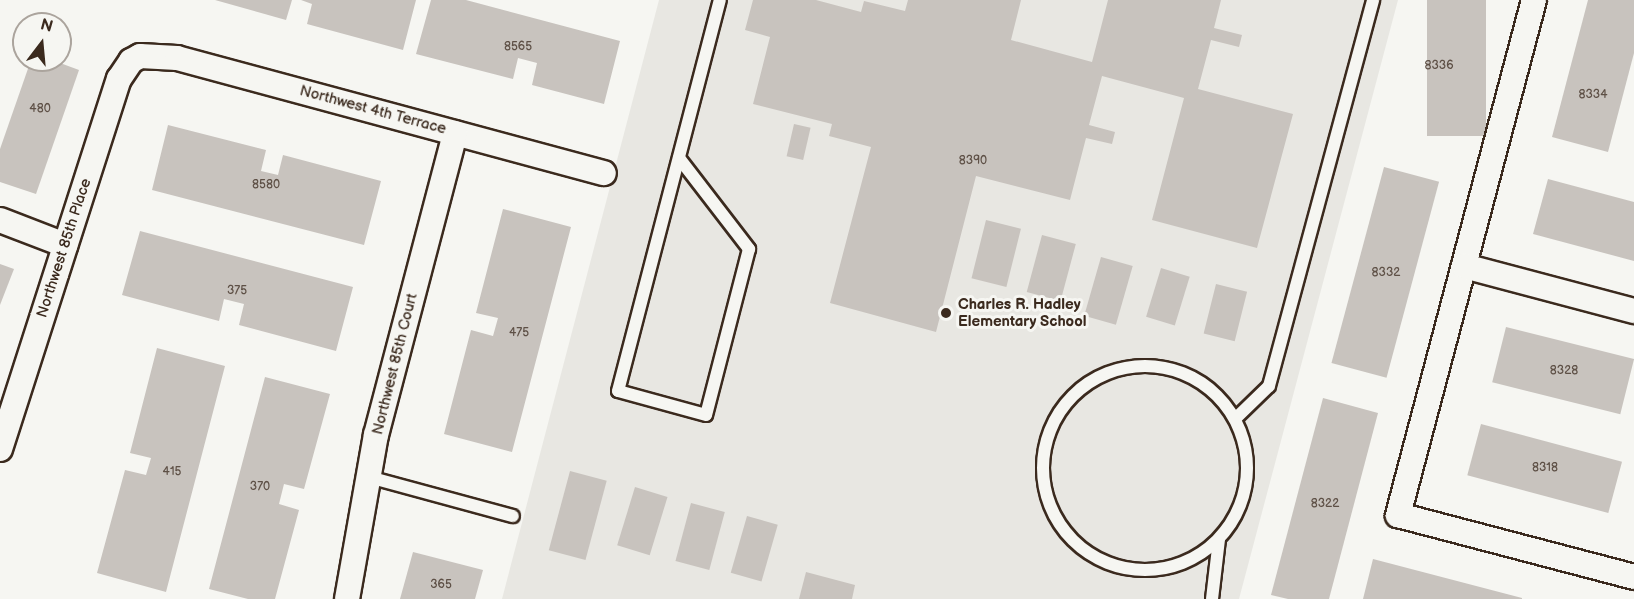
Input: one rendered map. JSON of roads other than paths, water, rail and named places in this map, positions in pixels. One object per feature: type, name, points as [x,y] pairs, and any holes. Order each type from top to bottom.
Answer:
[{"type":"street","points":[[1534,0],[1398,515],[1634,577]]},
{"type":"street","name":"Northwest 4th Terrace","points":[[140,56],[177,58],[604,172]]},
{"type":"street","name":"Northwest 85th Place","points":[[0,449],[119,80],[131,61],[140,56]]},
{"type":"street","name":"Northwest 85th Court","points":[[347,599],[387,390],[455,133]]},
{"type":"street","points":[[0,220],[64,245]]},
{"type":"street","points":[[1464,266],[1634,311]]},
{"type":"lane","points":[[679,158],[749,249],[706,415],[618,391],[720,0]]},
{"type":"lane","points":[[1235,419],[1269,386],[1373,0]]},
{"type":"lane","points":[[1152,366],[1193,379],[1220,398],[1235,419],[1244,444],[1248,469],[1235,518],[1219,539],[1199,555],[1176,566],[1150,570],[1101,560],[1079,546],[1061,527],[1049,504],[1043,480],[1043,454],[1050,430],[1074,395],[1102,375],[1126,368],[1152,366]]},
{"type":"lane","points":[[369,477],[513,516]]},
{"type":"lane","points":[[1212,599],[1219,539]]},
{"type":"place","name":"Charles R. Hadley Elementary School","points":[[946,313]]}]
